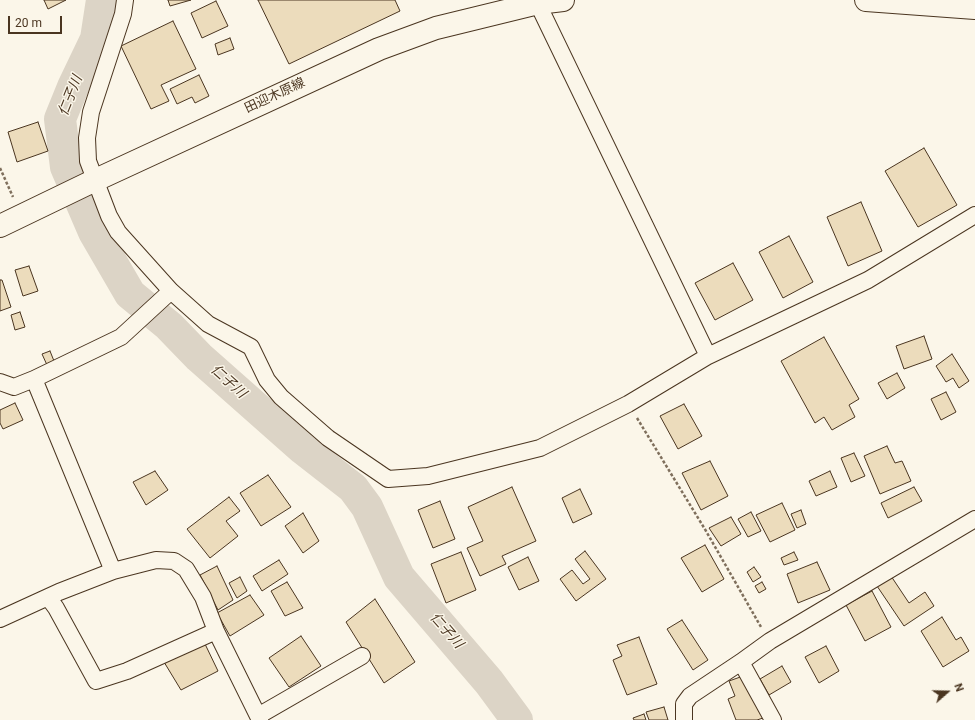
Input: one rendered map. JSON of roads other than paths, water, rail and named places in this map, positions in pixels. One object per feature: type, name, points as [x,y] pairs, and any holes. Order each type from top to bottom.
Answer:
[{"type":"main road","name":"田迎木原線","points":[[0,226],[91,182],[379,49],[436,28],[537,2],[563,0]]},
{"type":"main road","points":[[866,0],[975,8]]},
{"type":"street","points":[[125,0],[123,14],[91,112],[87,138],[91,182],[109,216],[118,232],[171,291],[208,324],[252,347],[267,380],[281,397],[328,438],[388,479],[428,476],[540,448],[628,404],[708,356],[868,280],[975,215]]},
{"type":"street","points":[[537,2],[708,356]]},
{"type":"street","points":[[0,382],[14,386],[34,379],[122,337],[171,291]]},
{"type":"street","points":[[34,379],[112,571]]},
{"type":"street","points":[[684,720],[684,704],[690,696],[770,641],[975,519]]},
{"type":"street","points":[[0,619],[48,597],[112,571],[156,560],[174,561],[186,569],[203,596],[216,631],[259,718],[362,656]]},
{"type":"street","points":[[48,597],[56,608],[96,681],[127,671],[216,631]]},
{"type":"street","points":[[741,662],[773,720]]},
{"type":"waterway","name":"仁子川","points":[[102,0],[96,39],[73,87],[60,119],[66,167],[94,232],[130,294],[169,326],[199,357],[303,449],[353,488],[367,507],[399,577],[489,682],[517,720]]}]
